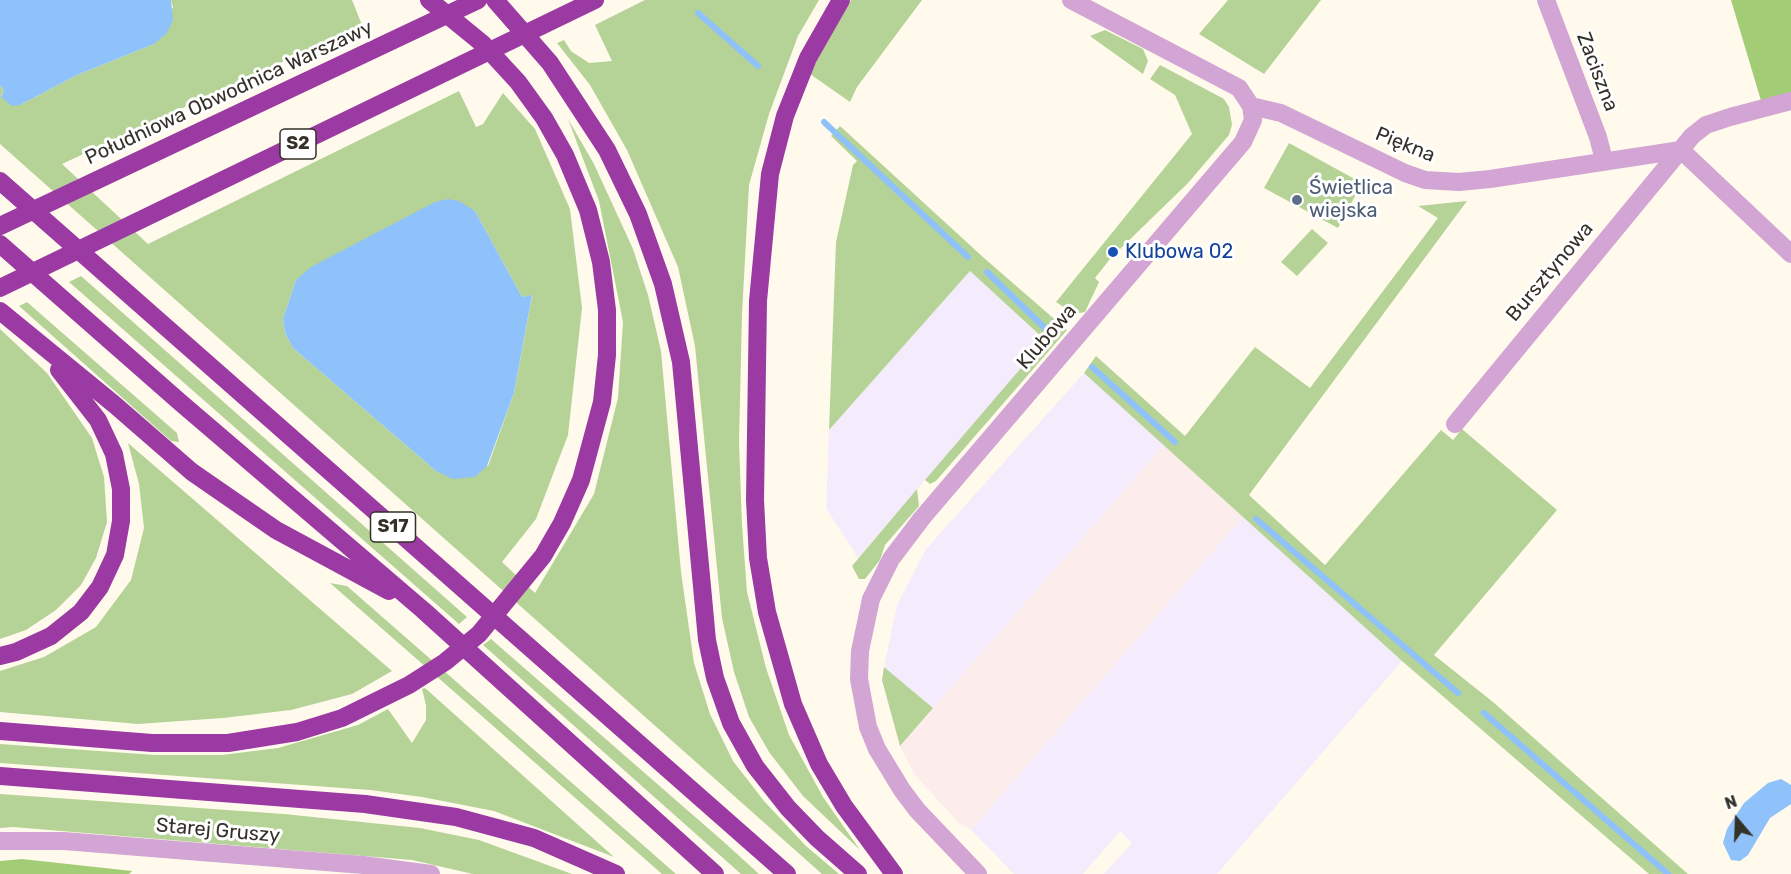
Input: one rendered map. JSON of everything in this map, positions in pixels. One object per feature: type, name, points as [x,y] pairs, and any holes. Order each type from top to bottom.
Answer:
[{"type":"highway","points":[[0,731],[152,743],[228,743],[297,732],[342,718],[410,685],[445,662],[479,634],[527,578],[562,523],[581,480],[594,438],[602,402],[607,355],[607,310],[601,262],[588,210],[565,155],[544,118],[518,82],[483,44],[429,0]]},
{"type":"highway","name":"Południowa Obwodnica Warszawy","points":[[0,226],[478,0]]},
{"type":"highway","points":[[495,0],[550,63],[583,109],[607,150],[638,214],[663,284],[681,362],[707,640],[715,678],[731,723],[755,766],[788,808],[858,874]]},
{"type":"highway","name":"S2","points":[[0,288],[595,0]]},
{"type":"highway","points":[[842,0],[808,58],[785,116],[770,174],[758,301],[754,500],[758,558],[767,612],[793,704],[819,764],[839,798],[894,874]]},
{"type":"highway","name":"S17","points":[[0,181],[787,874]]},
{"type":"highway","name":"S17","points":[[0,244],[423,609],[715,874]]},
{"type":"highway","points":[[0,311],[116,405],[192,472],[276,530],[423,609]]},
{"type":"highway","points":[[0,656],[16,652],[51,636],[81,612],[100,587],[115,555],[121,520],[121,489],[114,454],[98,420],[73,386],[32,339]]},
{"type":"highway","points":[[0,776],[365,804],[456,818],[534,838],[616,874]]},
{"type":"street","points":[[1071,0],[1239,88],[1251,105]]},
{"type":"street","name":"Zaciszna","points":[[1546,0],[1598,137],[1604,160]]},
{"type":"street","name":"Bursztynowa","points":[[1455,424],[1681,150],[1706,125],[1791,101]]},
{"type":"street","name":"Piękna","points":[[1251,105],[1281,113],[1405,174],[1425,180],[1450,182],[1490,179],[1681,150]]},
{"type":"street","name":"Klubowa","points":[[978,874],[917,810],[902,790],[877,749],[868,727],[859,679],[860,651],[871,599],[891,559],[921,518],[1243,142],[1253,120],[1251,105]]},
{"type":"street","points":[[1681,150],[1791,254]]},
{"type":"street","name":"Starej Gruszy","points":[[0,841],[64,841],[363,865],[431,874]]},
{"type":"shaded area","points":[[970,271],[1045,341],[858,558],[826,508],[829,430]]},
{"type":"shaded area","points":[[1084,373],[1164,445],[933,708],[884,667],[897,605],[926,549]]},
{"type":"shaded area","points":[[1164,445],[1243,517],[971,830],[959,823],[915,775],[900,746]]},
{"type":"shaded area","points":[[1243,517],[1402,661],[1217,874],[1104,874],[1132,843],[1120,831],[1083,874],[1014,874],[971,830]]},
{"type":"green space","points":[[171,0],[352,0],[362,25],[62,164],[148,244],[459,91],[476,127],[483,124],[503,93],[535,129],[570,209],[582,308],[568,435],[536,519],[502,562],[535,593],[594,494],[618,398],[623,322],[599,201],[568,119],[594,164],[633,249],[648,295],[661,351],[681,572],[694,663],[710,714],[733,761],[764,801],[806,846],[839,874],[822,874],[0,144],[0,85],[4,90],[1,96],[20,105],[77,75],[154,44],[173,7]],"holes":[[[475,211],[522,297],[532,296],[514,393],[488,466],[436,471],[293,348],[285,333],[283,319],[296,280]]]},
{"type":"green space","points":[[645,0],[819,0],[798,36],[769,114],[749,185],[742,314],[739,442],[742,525],[747,592],[766,668],[789,735],[823,797],[860,850],[803,796],[769,752],[749,717],[734,672],[722,618],[695,346],[678,267],[627,150],[590,85],[557,43],[564,40],[571,51],[589,63],[612,61],[595,25]]},
{"type":"green space","points":[[851,0],[922,0],[857,87],[850,102],[810,74],[834,26]]},
{"type":"green space","points":[[1228,0],[1321,0],[1264,74],[1199,34]]},
{"type":"green space","points":[[1731,0],[1791,0],[1791,95],[1762,104]]},
{"type":"green space","points":[[1105,30],[1143,49],[1148,61],[1143,74],[1090,36]]},
{"type":"green space","points":[[1160,65],[1224,99],[1229,107],[1232,125],[1229,135],[1188,183],[1120,249],[1115,245],[1106,256],[1110,259],[1095,278],[1099,282],[1085,312],[1074,314],[1056,302],[1192,134],[1175,95],[1150,79]]},
{"type":"green space","points":[[840,126],[984,258],[1067,330],[936,481],[930,484],[925,480],[1045,340],[970,271],[829,430],[836,242],[853,165],[857,161],[831,136]]},
{"type":"green space","points":[[1289,143],[1362,183],[1338,228],[1264,188]]},
{"type":"green space","points":[[1467,201],[1249,495],[1325,565],[1441,430],[1453,440],[1462,429],[1557,510],[1434,655],[1493,702],[1688,874],[1649,874],[1402,661],[1084,373],[1096,356],[1185,436],[1255,347],[1310,388],[1438,218],[1418,206]]},
{"type":"green space","points":[[1312,229],[1328,243],[1297,276],[1281,262]]},
{"type":"green space","points":[[81,276],[467,617],[459,624],[69,282]]},
{"type":"green space","points":[[27,302],[177,433],[179,442],[171,441],[19,306]]},
{"type":"green space","points":[[0,329],[47,373],[92,438],[104,477],[107,522],[96,558],[81,585],[56,610],[26,630],[0,639]]},
{"type":"green space","points":[[128,443],[392,671],[352,694],[291,710],[223,718],[138,724],[0,712],[0,671],[44,657],[96,627],[131,580],[144,528],[139,484]]},
{"type":"green space","points":[[917,489],[919,506],[885,545],[880,560],[865,579],[859,579],[852,566]]},
{"type":"green space","points":[[330,583],[347,586],[676,874],[662,874]]},
{"type":"green space","points":[[491,639],[759,874],[741,874],[483,645]]},
{"type":"green space","points":[[884,667],[933,708],[900,746],[882,680]]},
{"type":"green space","points":[[425,688],[614,857],[494,811],[422,797],[370,790],[0,763],[0,744],[155,755],[222,755],[278,748],[358,725],[388,709],[412,743],[426,720],[426,705],[422,689]]},
{"type":"green space","points":[[0,794],[284,814],[420,828],[479,840],[572,874],[473,874],[412,860],[13,827],[0,828]]},
{"type":"green space","points":[[22,859],[132,871],[129,874],[0,874],[0,861]]},
{"type":"water","points":[[0,0],[171,0],[173,20],[167,33],[154,44],[77,75],[20,105],[12,106],[1,97],[4,90],[0,85]]},
{"type":"water","points":[[448,199],[459,201],[475,211],[522,297],[532,295],[514,393],[487,466],[475,477],[453,479],[436,471],[293,348],[285,333],[283,319],[296,280],[311,267],[435,202]]},
{"type":"water","points":[[1781,779],[1791,785],[1791,804],[1770,818],[1748,855],[1740,861],[1731,860],[1723,843],[1727,829],[1744,803],[1768,783]]},
{"type":"waterway","points":[[698,13],[758,66]]},
{"type":"waterway","points":[[824,122],[968,257]]},
{"type":"waterway","points":[[987,272],[1050,333]]},
{"type":"waterway","points":[[1092,367],[1175,442]]},
{"type":"waterway","points":[[1256,519],[1458,693]]},
{"type":"waterway","points":[[1484,713],[1668,874]]},
{"type":"place","name":"Świetlica wiejska","points":[[1297,200]]},
{"type":"place","name":"Klubowa 02","points":[[1113,252]]}]
